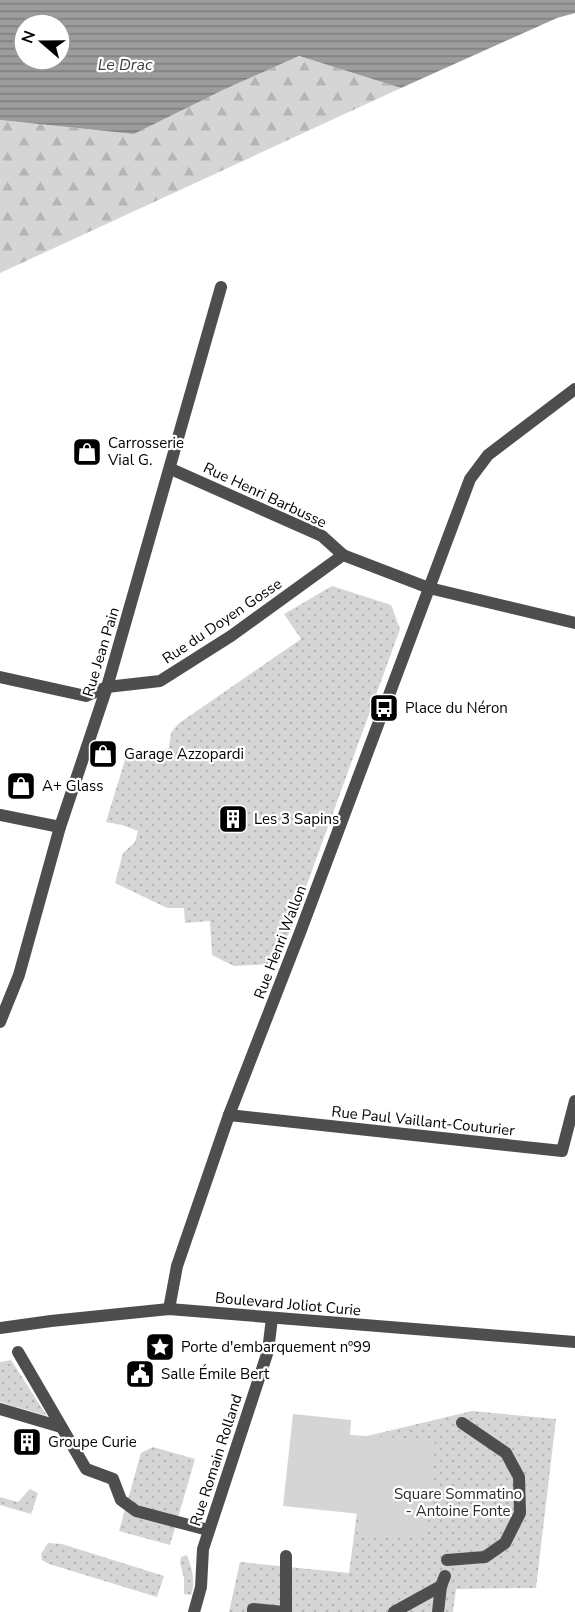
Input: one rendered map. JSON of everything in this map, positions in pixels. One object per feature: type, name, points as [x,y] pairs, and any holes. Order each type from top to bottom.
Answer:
[{"type":"street","name":"Rue Jean Pain","points":[[0,1020],[19,975],[60,827],[107,687],[171,469],[220,287]]},
{"type":"street","points":[[429,588],[470,479],[488,455],[575,389]]},
{"type":"street","name":"Rue Henri Barbusse","points":[[171,469],[322,536],[343,555]]},
{"type":"street","points":[[343,555],[429,588],[575,623]]},
{"type":"street","name":"Rue du Doyen Gosse","points":[[0,677],[86,696],[107,687],[159,681],[231,636],[343,555]]},
{"type":"street","name":"Rue Henri Wallon","points":[[169,1309],[177,1266],[229,1115],[429,588]]},
{"type":"street","points":[[0,815],[60,827]]},
{"type":"street","name":"Rue Paul Vaillant-Couturier","points":[[229,1115],[562,1151],[575,1101]]},
{"type":"street","name":"Boulevard Joliot Curie","points":[[0,1328],[169,1309],[575,1342]]},
{"type":"street","name":"Rue Romain Rolland","points":[[194,1612],[201,1587],[203,1549],[208,1530],[231,1468],[268,1351],[272,1318]]},
{"type":"street","points":[[18,1352],[86,1469],[113,1479],[121,1500],[136,1511],[208,1530]]},
{"type":"street","points":[[0,1409],[61,1426]]},
{"type":"street","points":[[447,1560],[485,1557],[505,1543],[520,1513],[519,1477],[506,1453],[462,1423]]},
{"type":"street","points":[[253,1612],[254,1609],[285,1612],[286,1556]]},
{"type":"street","points":[[394,1612],[443,1581],[438,1612]]},
{"type":"green space","points":[[299,56],[401,88],[0,273],[0,120],[134,134]]},
{"type":"green space","points":[[332,586],[391,605],[400,629],[290,931],[273,964],[234,966],[212,955],[210,921],[185,923],[184,908],[167,908],[115,883],[123,853],[135,842],[138,831],[106,822],[125,760],[147,760],[169,748],[171,733],[178,724],[301,639],[284,614]]},
{"type":"green space","points":[[11,1360],[47,1416],[0,1402],[0,1362]]},
{"type":"green space","name":"Square Sommatino - Antoine Fonte","points":[[472,1411],[556,1419],[536,1588],[456,1589],[453,1612],[229,1612],[240,1562],[349,1573],[367,1436]]},
{"type":"green space","points":[[293,1414],[351,1420],[350,1435],[435,1440],[426,1538],[358,1533],[360,1514],[283,1506]]},
{"type":"green space","points":[[153,1447],[195,1459],[170,1545],[119,1531],[141,1453]]},
{"type":"green space","points":[[30,1489],[38,1493],[31,1514],[0,1505],[0,1497],[18,1502]]},
{"type":"green space","points":[[48,1543],[62,1544],[164,1576],[157,1597],[49,1564],[42,1560],[41,1554]]},
{"type":"green space","points":[[187,1555],[193,1580],[191,1595],[184,1594],[184,1578],[180,1563],[181,1557]]},
{"type":"water","name":"Le Drac","points":[[0,0],[575,0],[575,13],[557,18],[401,88],[299,56],[134,134],[0,120]]},
{"type":"place","name":"Carrosserie Vial G.","points":[[87,452]]},
{"type":"place","name":"Place du Néron","points":[[384,708]]},
{"type":"place","name":"Garage Azzopardi","points":[[103,754]]},
{"type":"place","name":"A+ Glass","points":[[21,786]]},
{"type":"place","name":"Les 3 Sapins","points":[[233,819]]},
{"type":"place","name":"Porte d'embarquement nº99","points":[[160,1347]]},
{"type":"place","name":"Salle Émile Bert","points":[[140,1374]]},
{"type":"place","name":"Groupe Curie","points":[[27,1442]]}]
